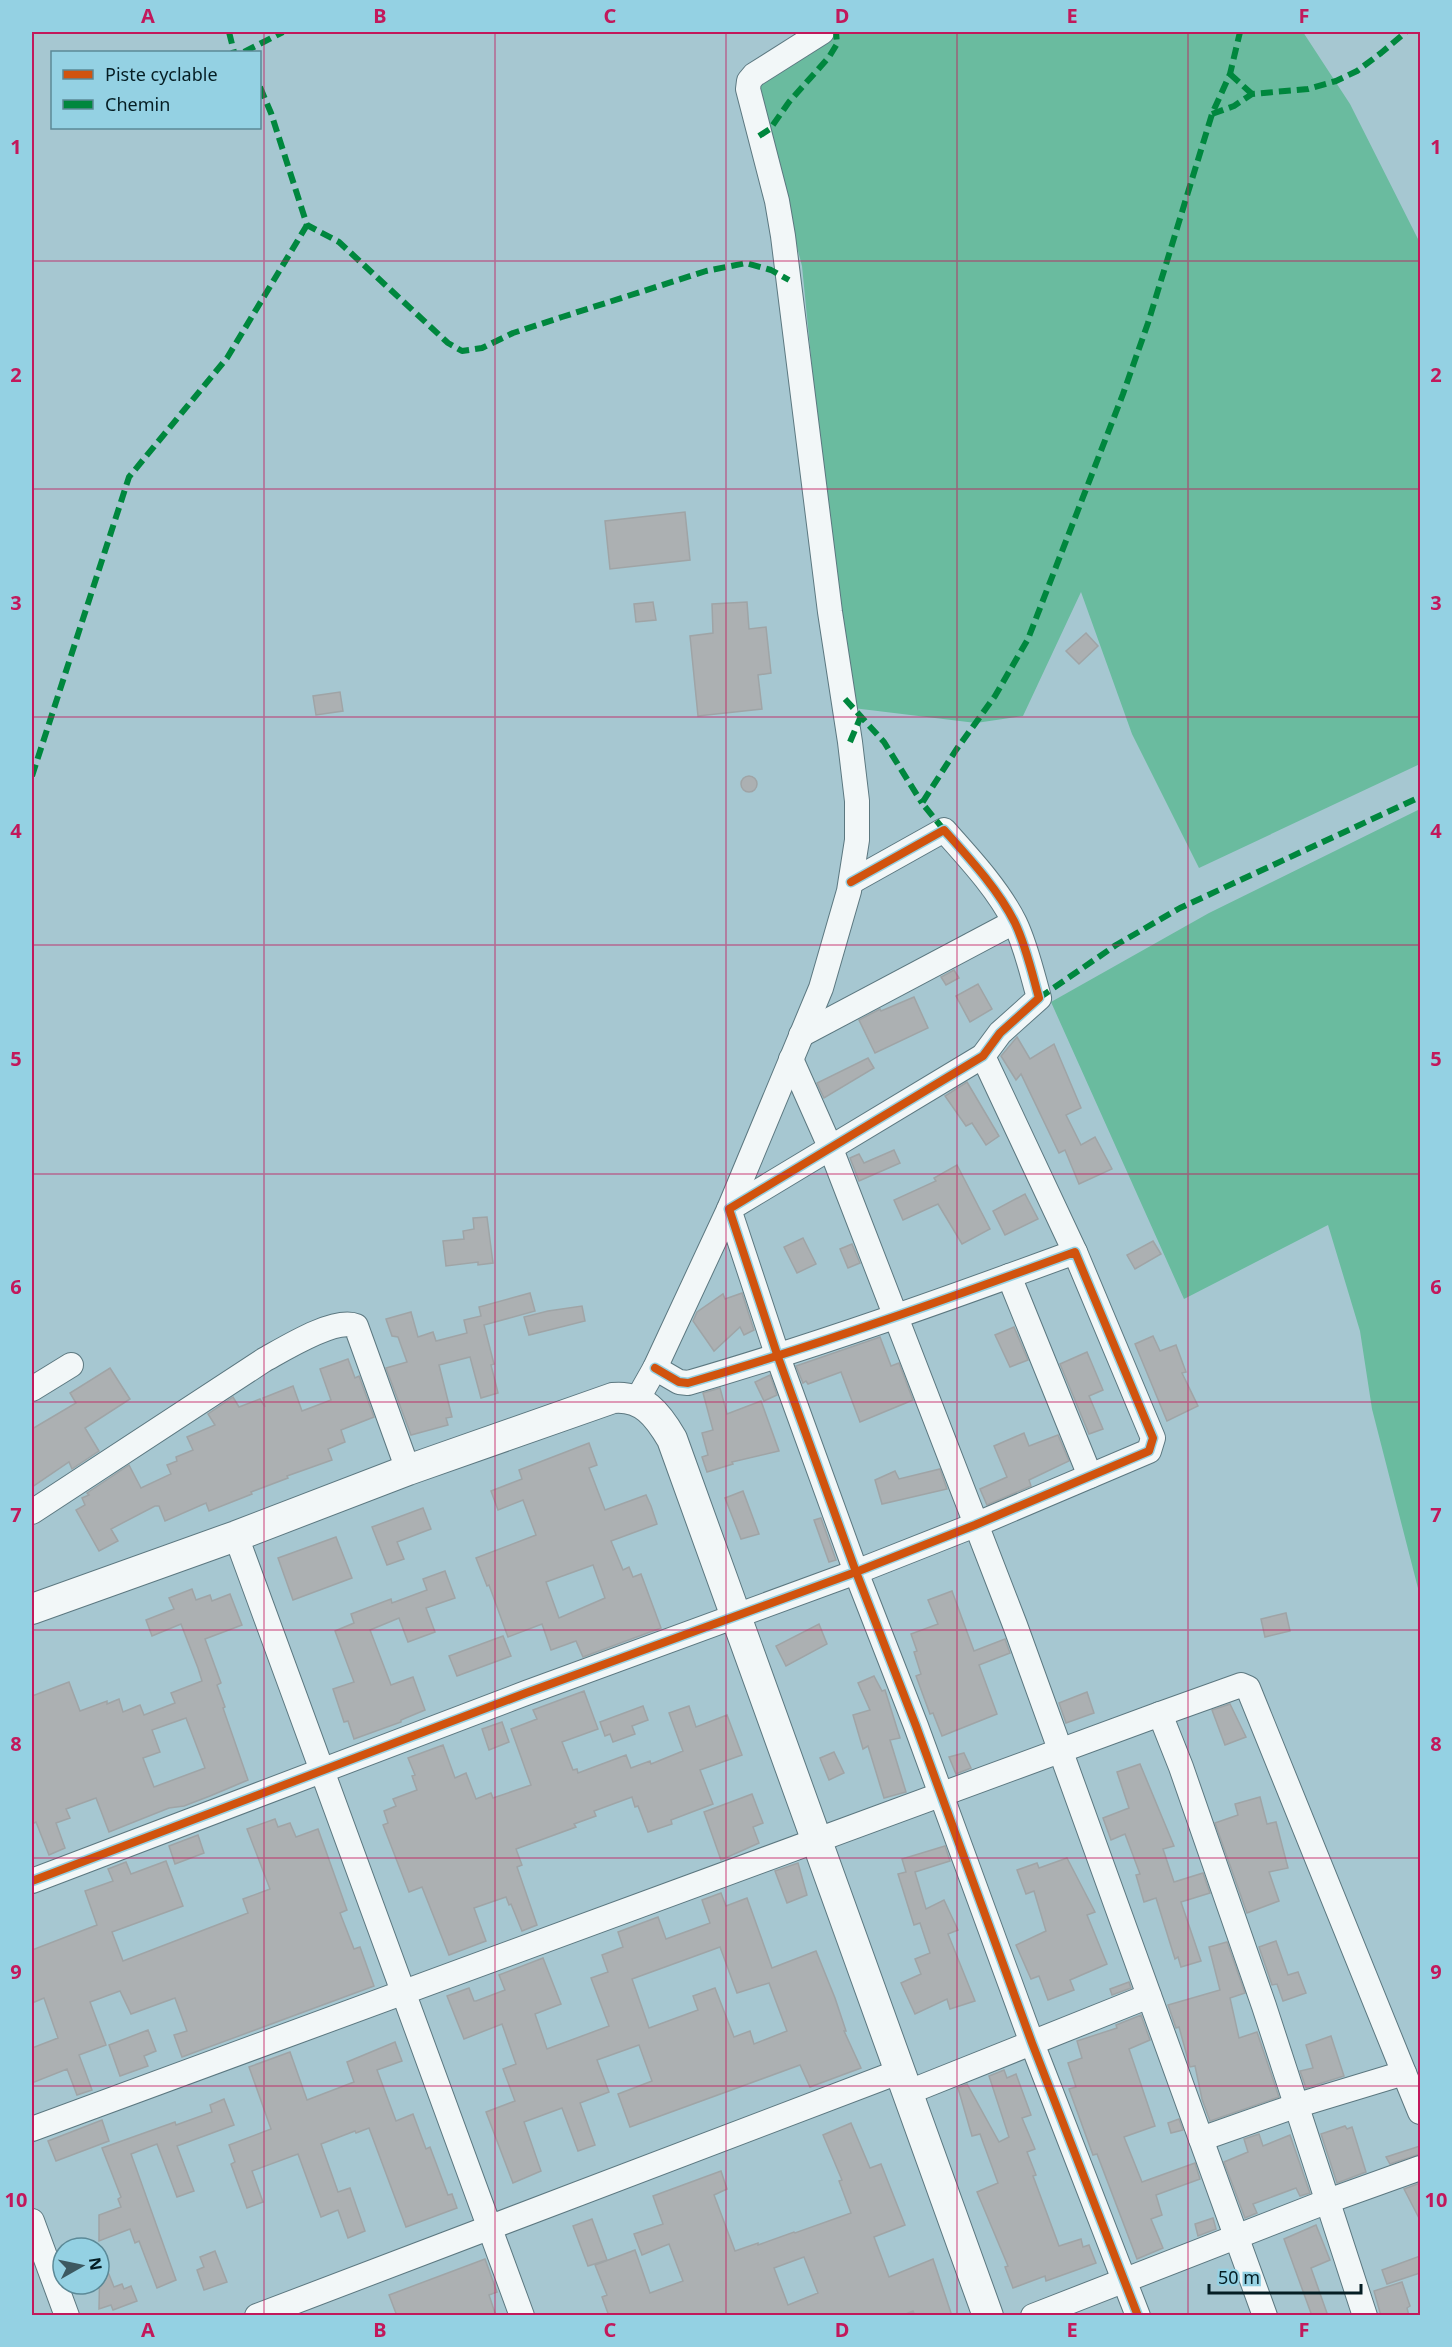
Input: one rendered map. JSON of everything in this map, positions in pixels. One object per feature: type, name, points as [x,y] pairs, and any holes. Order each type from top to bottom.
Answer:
[{"type":"street","points":[[638,1400],[729,1209],[829,967],[851,882],[858,820],[850,742],[830,612],[783,236],[777,201],[748,89],[749,81],[754,75],[822,32]]},
{"type":"street","points":[[729,1209],[983,1056],[1000,1033],[1039,998],[1028,957],[1014,922],[996,892],[944,830],[851,882]]},
{"type":"street","points":[[801,1035],[1014,922]]},
{"type":"street","points":[[32,1881],[321,1770],[856,1572],[975,1525],[1149,1451],[1153,1438],[1075,1252],[983,1056]]},
{"type":"street","points":[[791,1059],[831,1149],[1015,1625],[1265,2316]]},
{"type":"street","points":[[729,1209],[778,1357],[856,1572],[942,1795],[1032,2043],[1138,2316]]},
{"type":"street","points":[[655,1368],[684,1383],[778,1357],[897,1317],[1075,1252]]},
{"type":"street","points":[[1009,1276],[1090,1476]]},
{"type":"street","points":[[32,1512],[264,1360],[300,1340],[342,1323],[356,1326],[408,1470]]},
{"type":"street","points":[[32,1389],[71,1365]]},
{"type":"street","points":[[33,1606],[236,1536],[408,1470],[613,1398],[625,1397],[638,1400],[658,1415],[672,1439],[988,2316]]},
{"type":"street","points":[[236,1536],[522,2316]]},
{"type":"street","points":[[32,2129],[1241,1685],[1248,1688],[1420,2112]]},
{"type":"street","points":[[1160,1714],[1264,2006],[1365,2316]]},
{"type":"street","points":[[257,2316],[491,2229],[692,2149],[1032,2043],[1149,1996]]},
{"type":"street","points":[[1201,2139],[1295,2106],[1404,2073]]},
{"type":"street","points":[[1033,2316],[1236,2236],[1420,2168]]},
{"type":"street","points":[[32,2221],[67,2316]]},
{"type":"green space","points":[[833,32],[1303,32],[1350,104],[1420,243],[1420,764],[1199,868],[1132,734],[1081,592],[1023,716],[976,723],[853,708],[836,611],[802,266],[754,82]]},
{"type":"green space","points":[[1420,809],[1420,1596],[1372,1409],[1360,1331],[1328,1225],[1184,1299],[1051,1002],[1209,913]]},
{"type":"building","points":[[685,512],[690,560],[610,569],[605,521]]},
{"type":"building","points":[[653,602],[656,620],[636,622],[634,604]]},
{"type":"building","points":[[747,602],[749,629],[766,627],[771,673],[758,675],[762,709],[698,716],[690,636],[713,633],[712,604]]},
{"type":"building","points":[[1086,633],[1098,646],[1079,664],[1066,651]]},
{"type":"building","points":[[340,692],[343,711],[316,715],[313,696]]},
{"type":"building","points":[[746,776],[752,776],[757,784],[755,790],[746,792],[741,787],[741,781]]},
{"type":"building","points":[[954,970],[959,978],[946,985],[941,977]]},
{"type":"building","points":[[978,984],[992,1009],[970,1022],[956,996]]},
{"type":"building","points":[[914,997],[928,1028],[875,1053],[859,1020],[880,1009],[881,1011]]},
{"type":"building","points":[[1017,1037],[1030,1059],[1054,1044],[1081,1108],[1066,1115],[1081,1145],[1095,1137],[1112,1169],[1079,1184],[1065,1150],[1059,1153],[1021,1074],[1016,1080],[1001,1056]]},
{"type":"building","points":[[868,1058],[874,1068],[824,1098],[817,1083]]},
{"type":"building","points":[[967,1082],[999,1136],[986,1145],[972,1123],[966,1126],[945,1096]]},
{"type":"building","points":[[894,1150],[900,1163],[859,1181],[850,1158],[859,1154],[864,1163]]},
{"type":"building","points":[[957,1165],[990,1229],[962,1244],[938,1204],[903,1220],[894,1200],[936,1181],[934,1178]]},
{"type":"building","points":[[1025,1194],[1038,1219],[1005,1235],[993,1211]]},
{"type":"building","points":[[487,1217],[493,1263],[478,1265],[478,1262],[446,1266],[443,1241],[464,1239],[463,1231],[474,1229],[473,1218]]},
{"type":"building","points":[[803,1238],[816,1264],[797,1273],[784,1247]]},
{"type":"building","points":[[1153,1241],[1161,1254],[1135,1269],[1127,1255]]},
{"type":"building","points":[[852,1244],[860,1263],[848,1268],[840,1249]]},
{"type":"building","points":[[530,1293],[535,1311],[484,1325],[494,1364],[491,1365],[498,1393],[481,1398],[470,1357],[439,1365],[452,1417],[446,1418],[448,1425],[411,1435],[386,1368],[407,1362],[398,1337],[392,1336],[386,1319],[411,1312],[418,1337],[433,1332],[436,1341],[467,1333],[464,1320],[481,1316],[479,1307]]},
{"type":"building","points":[[742,1293],[754,1330],[744,1335],[740,1327],[714,1351],[693,1321],[697,1312],[723,1294],[725,1299]]},
{"type":"building","points":[[582,1306],[585,1321],[529,1335],[524,1317]]},
{"type":"building","points":[[1014,1327],[1028,1360],[1010,1367],[995,1335]]},
{"type":"building","points":[[1153,1336],[1160,1351],[1176,1345],[1186,1372],[1182,1373],[1198,1406],[1167,1421],[1135,1344]]},
{"type":"building","points":[[880,1337],[891,1366],[899,1363],[913,1400],[860,1422],[841,1372],[808,1384],[806,1381],[803,1383],[796,1366]]},
{"type":"building","points":[[1087,1352],[1103,1390],[1089,1396],[1103,1429],[1089,1434],[1060,1364]]},
{"type":"building","points":[[348,1359],[355,1378],[359,1376],[374,1417],[341,1430],[345,1442],[328,1449],[332,1460],[287,1476],[288,1478],[209,1511],[206,1503],[165,1521],[159,1506],[155,1506],[111,1529],[118,1541],[99,1551],[76,1510],[85,1505],[82,1498],[89,1495],[87,1493],[129,1465],[141,1488],[171,1474],[167,1465],[177,1461],[176,1457],[193,1450],[187,1437],[215,1425],[208,1414],[233,1397],[239,1407],[260,1399],[265,1407],[263,1398],[293,1386],[302,1411],[331,1400],[320,1369]]},
{"type":"building","points":[[110,1368],[130,1399],[85,1428],[99,1451],[72,1469],[69,1462],[32,1487],[32,1429],[76,1403],[70,1393]]},
{"type":"building","points":[[770,1375],[777,1395],[764,1401],[755,1382]]},
{"type":"building","points":[[720,1388],[727,1414],[761,1401],[779,1451],[732,1462],[733,1464],[707,1472],[702,1457],[708,1455],[702,1433],[713,1430],[703,1393]]},
{"type":"building","points":[[1024,1433],[1029,1446],[1058,1435],[1069,1461],[1029,1480],[1031,1486],[987,1505],[980,1489],[1007,1477],[994,1446]]},
{"type":"building","points":[[589,1443],[597,1465],[589,1468],[605,1510],[646,1495],[657,1524],[611,1541],[623,1570],[629,1567],[633,1577],[641,1574],[661,1628],[583,1657],[576,1641],[551,1650],[542,1624],[508,1637],[489,1585],[487,1586],[476,1558],[536,1535],[523,1500],[498,1510],[491,1491],[522,1479],[519,1470]],"holes":[[[593,1565],[605,1598],[559,1618],[546,1582]]]},
{"type":"building","points":[[940,1469],[947,1489],[882,1504],[875,1480],[895,1471],[899,1479]]},
{"type":"building","points":[[743,1491],[759,1534],[741,1539],[725,1498]]},
{"type":"building","points":[[423,1508],[431,1529],[397,1542],[404,1559],[387,1565],[372,1527]]},
{"type":"building","points":[[821,1518],[836,1560],[829,1562],[814,1520]]},
{"type":"building","points":[[336,1537],[352,1578],[293,1600],[278,1558]]},
{"type":"building","points":[[445,1571],[455,1598],[426,1608],[435,1632],[408,1642],[399,1618],[370,1630],[391,1685],[413,1677],[425,1710],[401,1722],[354,1739],[348,1721],[344,1722],[333,1689],[354,1682],[335,1631],[354,1623],[351,1614],[391,1599],[392,1603],[427,1590],[423,1579]]},
{"type":"building","points":[[192,1589],[196,1600],[210,1595],[212,1601],[230,1594],[242,1625],[205,1639],[221,1683],[217,1685],[225,1707],[223,1708],[248,1780],[184,1806],[169,1808],[109,1832],[96,1798],[66,1809],[70,1818],[56,1823],[65,1848],[49,1855],[36,1822],[32,1824],[32,1696],[69,1682],[80,1711],[119,1699],[123,1712],[140,1705],[144,1715],[175,1703],[171,1693],[202,1681],[181,1624],[152,1636],[146,1620],[174,1609],[169,1598]],"holes":[[[186,1718],[205,1768],[154,1787],[143,1758],[160,1752],[152,1730]]]},
{"type":"building","points":[[952,1591],[974,1651],[1005,1639],[1010,1653],[979,1665],[997,1714],[942,1736],[933,1713],[930,1714],[916,1676],[921,1674],[911,1634],[938,1624],[928,1600]]},
{"type":"building","points":[[1286,1613],[1290,1631],[1265,1637],[1261,1619]]},
{"type":"building","points":[[819,1624],[827,1644],[786,1666],[776,1646]]},
{"type":"building","points":[[503,1636],[511,1656],[457,1676],[449,1656]]},
{"type":"building","points":[[874,1676],[882,1691],[885,1690],[900,1738],[890,1740],[906,1792],[884,1798],[868,1746],[863,1749],[853,1715],[870,1710],[858,1683]]},
{"type":"building","points":[[584,1691],[598,1729],[562,1742],[573,1770],[577,1769],[578,1773],[626,1755],[631,1768],[650,1761],[651,1764],[683,1751],[669,1713],[689,1706],[696,1727],[727,1715],[742,1755],[700,1770],[713,1804],[671,1820],[672,1824],[648,1832],[632,1797],[594,1811],[596,1816],[574,1824],[576,1827],[516,1849],[522,1865],[517,1867],[537,1925],[522,1931],[506,1897],[474,1908],[486,1941],[449,1955],[422,1887],[409,1892],[383,1825],[388,1823],[384,1811],[396,1806],[393,1799],[417,1790],[412,1776],[415,1775],[408,1758],[443,1745],[455,1778],[466,1773],[476,1799],[491,1793],[493,1798],[531,1785],[511,1729],[537,1719],[533,1710]]},
{"type":"building","points":[[1087,1692],[1094,1713],[1066,1723],[1059,1703]]},
{"type":"building","points":[[1230,1704],[1246,1737],[1225,1745],[1212,1710]]},
{"type":"building","points":[[643,1706],[648,1720],[632,1726],[635,1734],[613,1742],[610,1734],[605,1736],[600,1722]]},
{"type":"building","points":[[502,1722],[509,1742],[489,1750],[482,1729]]},
{"type":"building","points":[[834,1752],[844,1773],[829,1780],[820,1758]]},
{"type":"building","points":[[964,1753],[971,1768],[956,1774],[949,1757]]},
{"type":"building","points":[[1140,1764],[1174,1846],[1163,1849],[1174,1882],[1203,1873],[1210,1893],[1181,1902],[1201,1961],[1181,1967],[1178,1957],[1175,1959],[1156,1898],[1144,1902],[1136,1875],[1140,1874],[1125,1834],[1111,1840],[1103,1818],[1129,1808],[1117,1772]]},
{"type":"building","points":[[752,1794],[763,1823],[753,1827],[759,1843],[721,1860],[704,1812]]},
{"type":"building","points":[[1260,1797],[1267,1824],[1276,1822],[1288,1868],[1269,1872],[1279,1901],[1247,1913],[1215,1823],[1238,1815],[1235,1804]]},
{"type":"building","points":[[275,1819],[278,1827],[290,1823],[296,1837],[318,1829],[347,1910],[340,1913],[354,1949],[360,1947],[374,1986],[182,2057],[174,2035],[187,2031],[175,1998],[131,2014],[120,1991],[90,2002],[106,2045],[79,2055],[92,2090],[77,2095],[67,2069],[32,2083],[32,2048],[58,2038],[44,1998],[32,2003],[32,1950],[97,1925],[85,1891],[113,1881],[108,1869],[126,1862],[131,1874],[166,1861],[183,1906],[112,1932],[123,1961],[248,1913],[243,1899],[270,1889],[247,1829]]},
{"type":"building","points":[[198,1835],[204,1853],[175,1864],[169,1846]]},
{"type":"building","points":[[945,1846],[950,1861],[915,1872],[926,1909],[944,1900],[958,1930],[948,1934],[975,2001],[950,2009],[947,1999],[915,2014],[901,1983],[921,1974],[915,1959],[930,1953],[920,1923],[914,1925],[898,1874],[906,1872],[902,1859]]},
{"type":"building","points":[[1067,1858],[1095,1912],[1087,1915],[1107,1964],[1070,1980],[1074,1990],[1048,2000],[1039,1976],[1031,1979],[1016,1945],[1046,1931],[1034,1891],[1026,1894],[1017,1870],[1037,1863],[1039,1868]]},
{"type":"building","points":[[798,1863],[807,1895],[787,1903],[775,1871]]},
{"type":"building","points":[[721,1893],[726,1906],[747,1898],[772,1968],[816,1951],[835,1998],[846,2031],[844,2031],[861,2068],[810,2087],[800,2065],[630,2127],[618,2094],[652,2081],[639,2045],[597,2060],[609,2092],[580,2103],[595,2145],[578,2151],[562,2108],[524,2122],[541,2171],[513,2183],[486,2112],[515,2101],[503,2069],[516,2064],[502,2024],[464,2039],[447,1996],[469,1988],[476,2001],[505,1990],[499,1975],[543,1958],[561,2004],[535,2014],[547,2049],[609,2026],[591,1978],[608,1972],[602,1955],[623,1947],[618,1932],[658,1917],[666,1939],[710,1923],[702,1900]],"holes":[[[720,1947],[737,1993],[769,1983],[787,2031],[754,2044],[750,2031],[734,2037],[715,1988],[693,1996],[698,2010],[649,2028],[632,1979]]]},
{"type":"building","points":[[1276,1941],[1288,1975],[1298,1972],[1306,1993],[1283,2001],[1277,1984],[1272,1985],[1259,1947]]},
{"type":"building","points":[[1227,1942],[1245,1993],[1230,1998],[1239,2038],[1257,2032],[1279,2097],[1210,2121],[1202,2099],[1195,2066],[1190,2067],[1179,2027],[1176,2028],[1168,2005],[1220,1990],[1209,1947]]},
{"type":"building","points":[[1129,1982],[1131,1988],[1112,1995],[1110,1989]]},
{"type":"building","points":[[1141,2015],[1150,2040],[1129,2049],[1155,2126],[1124,2137],[1142,2182],[1195,2163],[1200,2179],[1156,2195],[1162,2215],[1151,2219],[1163,2248],[1137,2259],[1097,2154],[1093,2155],[1069,2089],[1076,2087],[1068,2063],[1082,2058],[1077,2041],[1117,2028],[1116,2025]]},
{"type":"building","points":[[148,2030],[156,2051],[144,2056],[148,2066],[120,2076],[109,2045]]},
{"type":"building","points":[[1331,2036],[1344,2076],[1306,2088],[1300,2071],[1313,2068],[1306,2045]]},
{"type":"building","points":[[395,2042],[402,2061],[377,2070],[396,2121],[413,2114],[426,2149],[430,2147],[448,2195],[452,2194],[457,2208],[406,2227],[369,2128],[321,2144],[338,2192],[350,2188],[365,2231],[348,2238],[338,2210],[321,2217],[298,2154],[252,2171],[263,2202],[247,2208],[231,2164],[235,2162],[229,2145],[271,2129],[249,2067],[290,2052],[307,2100],[354,2082],[347,2062]]},
{"type":"building","points":[[1004,2070],[1007,2078],[1016,2074],[1031,2115],[1022,2118],[1035,2149],[1027,2152],[1036,2175],[1033,2176],[1059,2246],[1081,2239],[1083,2247],[1089,2245],[1096,2263],[1046,2281],[1045,2276],[1013,2288],[1005,2267],[1008,2266],[977,2192],[998,2183],[980,2134],[972,2136],[958,2088],[967,2084],[999,2142],[1009,2137],[989,2076]]},
{"type":"building","points":[[224,2099],[234,2125],[177,2146],[194,2191],[177,2197],[157,2144],[131,2154],[176,2280],[157,2288],[139,2241],[135,2243],[130,2229],[111,2236],[99,2236],[99,2215],[121,2207],[118,2199],[121,2197],[102,2148],[175,2122],[176,2125],[212,2112],[210,2105]]},
{"type":"building","points":[[1179,2119],[1183,2130],[1171,2133],[1168,2123]]},
{"type":"building","points":[[102,2120],[109,2141],[56,2161],[48,2141]]},
{"type":"building","points":[[851,2123],[870,2168],[881,2164],[905,2225],[874,2237],[889,2277],[933,2259],[952,2316],[915,2316],[913,2311],[901,2316],[609,2316],[602,2297],[607,2295],[595,2265],[635,2250],[650,2293],[683,2281],[669,2244],[642,2255],[634,2234],[663,2224],[653,2196],[721,2171],[727,2189],[714,2195],[735,2251],[851,2213],[839,2181],[842,2180],[823,2135]],"holes":[[[804,2257],[818,2293],[788,2305],[774,2268]]]},
{"type":"building","points":[[1345,2126],[1347,2129],[1352,2127],[1366,2172],[1337,2183],[1321,2134]]},
{"type":"building","points":[[1259,2134],[1263,2146],[1290,2135],[1310,2193],[1300,2196],[1296,2188],[1253,2204],[1257,2213],[1245,2218],[1224,2162],[1248,2152],[1244,2139]]},
{"type":"building","points":[[1420,2146],[1420,2154],[1390,2164],[1386,2157]]},
{"type":"building","points":[[1420,2183],[1420,2220],[1404,2189]]},
{"type":"building","points":[[1213,2218],[1216,2229],[1198,2236],[1195,2224]]},
{"type":"building","points":[[592,2219],[607,2260],[588,2266],[573,2226]]},
{"type":"building","points":[[1316,2225],[1330,2260],[1311,2268],[1328,2316],[1312,2316],[1284,2239]]},
{"type":"building","points":[[215,2251],[227,2282],[204,2290],[197,2270],[204,2267],[200,2257]]},
{"type":"building","points":[[1420,2256],[1420,2273],[1387,2284],[1382,2270]]},
{"type":"building","points":[[485,2259],[497,2292],[489,2295],[496,2316],[397,2316],[389,2295]]},
{"type":"building","points":[[111,2280],[114,2287],[122,2284],[124,2289],[131,2286],[137,2301],[113,2310],[111,2305],[99,2309],[99,2296],[111,2296]]},
{"type":"building","points":[[1402,2282],[1410,2306],[1407,2308],[1409,2316],[1381,2316],[1374,2291]]},
{"type":"marked path","points":[[229,32],[234,51]]},
{"type":"marked path","points":[[246,51],[283,32]]},
{"type":"marked path","points":[[759,136],[770,129],[789,102],[829,57],[837,44],[836,32]]},
{"type":"marked path","points":[[944,830],[922,803],[995,696],[1028,639],[1123,394],[1148,323],[1212,114],[1230,74],[1240,32]]},
{"type":"marked path","points":[[1212,114],[1234,106],[1252,94],[1308,89],[1336,81],[1357,71],[1406,32]]},
{"type":"marked path","points":[[1230,74],[1252,94]]},
{"type":"marked path","points":[[261,89],[271,113],[307,225],[339,242],[448,343],[462,351],[482,348],[513,333],[706,271],[746,263],[771,270],[789,280]]},
{"type":"marked path","points":[[32,776],[129,477],[227,358],[307,225]]},
{"type":"marked path","points":[[845,699],[884,742],[922,803]]},
{"type":"marked path","points":[[850,742],[861,716]]},
{"type":"marked path","points":[[1039,998],[1116,945],[1180,908],[1420,797]]},
{"type":"cycle path","points":[[851,882],[944,830],[983,874],[1008,910],[1022,941],[1039,998],[1000,1033],[983,1056],[729,1209],[778,1357],[856,1572],[916,1726],[1032,2043],[1138,2316]]},
{"type":"cycle path","points":[[32,1881],[526,1693],[856,1572],[975,1525],[1149,1451],[1153,1438],[1075,1252],[834,1337],[688,1383],[679,1382],[655,1368]]}]
